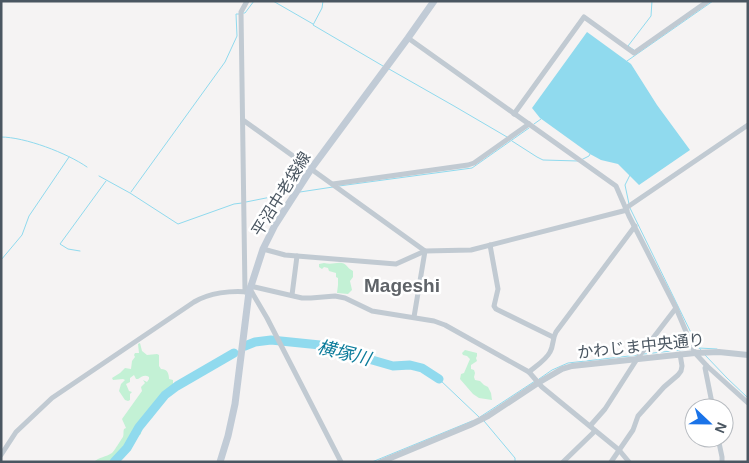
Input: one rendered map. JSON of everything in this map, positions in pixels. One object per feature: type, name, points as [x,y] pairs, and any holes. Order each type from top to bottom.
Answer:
[{"type":"main road","name":"平沼中老袋線","points":[[220,462],[235,404],[249,290],[263,249],[275,225],[311,169],[434,1]]},
{"type":"street","points":[[247,1],[241,12],[249,290],[267,318],[341,462]]},
{"type":"street","points":[[514,114],[584,17],[634,53],[708,1]]},
{"type":"street","points":[[408,38],[616,186],[676,308],[695,353],[748,403]]},
{"type":"street","points":[[243,120],[425,251]]},
{"type":"street","points":[[333,184],[468,165],[474,163],[529,124]]},
{"type":"street","points":[[263,249],[285,255],[396,264],[425,251],[471,250],[626,209],[748,125]]},
{"type":"street","points":[[529,372],[550,352],[553,337],[635,226]]},
{"type":"street","points":[[490,245],[498,289],[494,306],[496,309],[553,337]]},
{"type":"street","points":[[414,317],[425,251]]},
{"type":"street","points":[[292,295],[297,256]]},
{"type":"street","points":[[1,456],[16,432],[52,398],[178,313],[202,297],[249,290],[311,298],[335,296],[345,298],[372,311],[414,317],[445,325],[529,372],[538,383],[619,450],[629,462]]},
{"type":"street","points":[[590,426],[613,398],[637,359],[676,308]]},
{"type":"street","name":"かわじま中央通り","points":[[381,462],[488,416],[538,383],[562,369],[572,366],[680,354],[719,352],[748,354]]},
{"type":"street","points":[[611,462],[633,430],[638,416],[681,371],[680,354]]},
{"type":"street","points":[[707,366],[705,368],[711,398]]},
{"type":"street","points":[[563,462],[595,431]]},
{"type":"street","points":[[720,448],[722,462]]},
{"type":"green space","points":[[342,263],[353,271],[353,277],[350,281],[352,290],[348,294],[337,293],[338,278],[336,273],[329,271],[328,268],[324,267],[322,269],[319,267],[319,264]]},
{"type":"green space","points":[[140,343],[142,351],[147,355],[159,355],[159,366],[167,372],[169,379],[173,380],[175,389],[171,390],[171,393],[161,403],[152,418],[148,419],[142,427],[141,434],[135,438],[130,447],[126,447],[124,450],[126,454],[123,457],[112,461],[94,462],[112,453],[116,448],[126,428],[122,419],[142,391],[141,387],[145,383],[143,380],[147,382],[149,379],[149,377],[143,376],[136,379],[134,375],[130,378],[130,382],[126,384],[129,391],[132,392],[128,401],[125,400],[119,391],[121,384],[125,380],[113,380],[112,378],[125,368],[131,369],[135,353],[139,353],[138,344]]},
{"type":"green space","points":[[465,350],[477,353],[477,361],[471,365],[471,369],[474,370],[475,380],[488,387],[492,400],[479,398],[460,379],[470,359],[463,355],[462,353]]},
{"type":"water","points":[[587,32],[631,64],[657,105],[690,150],[639,185],[618,164],[601,160],[590,154],[540,118],[532,108]]},
{"type":"waterway","points":[[243,13],[254,1]]},
{"type":"waterway","points":[[273,1],[313,24]]},
{"type":"waterway","points":[[323,1],[322,8],[313,25],[383,66]]},
{"type":"waterway","points":[[634,50],[628,46],[651,16],[652,1]]},
{"type":"waterway","points":[[627,61],[713,1]]},
{"type":"waterway","points":[[131,192],[225,62],[237,36],[236,14],[239,14]]},
{"type":"waterway","points":[[389,69],[507,137]]},
{"type":"waterway","points":[[534,124],[541,119]]},
{"type":"waterway","points":[[339,186],[472,168],[529,128]]},
{"type":"waterway","points":[[1,137],[22,140],[46,147],[68,156],[87,167]]},
{"type":"waterway","points":[[512,141],[543,160],[578,161]]},
{"type":"waterway","points":[[581,160],[590,154]]},
{"type":"waterway","points":[[1,260],[22,235],[29,216],[69,157]]},
{"type":"waterway","points":[[629,204],[625,185],[630,175]]},
{"type":"waterway","points":[[99,176],[130,193],[178,224],[234,204],[242,203]]},
{"type":"waterway","points":[[80,251],[68,249],[60,244],[106,181]]},
{"type":"waterway","points":[[300,192],[333,187]]},
{"type":"waterway","points":[[246,202],[291,193]]},
{"type":"waterway","points":[[630,208],[701,350]]},
{"type":"waterway","name":"横塚川","points":[[245,346],[255,342],[271,340],[320,345],[393,366],[410,365],[422,368],[439,379]]},
{"type":"waterway","points":[[699,348],[717,349]]},
{"type":"waterway","points":[[644,354],[690,349]]},
{"type":"waterway","name":"横塚川","points":[[114,462],[127,448],[139,427],[165,395],[234,353]]},
{"type":"waterway","points":[[539,379],[552,370],[568,363],[638,355]]},
{"type":"waterway","points":[[705,355],[748,398]]},
{"type":"waterway","points":[[439,379],[479,417]]},
{"type":"waterway","points":[[480,417],[535,381]]},
{"type":"waterway","points":[[372,462],[472,421]]},
{"type":"waterway","points":[[484,421],[515,458],[515,462]]},
{"type":"district","name":"Mageshi","points":[[402,285]]}]
